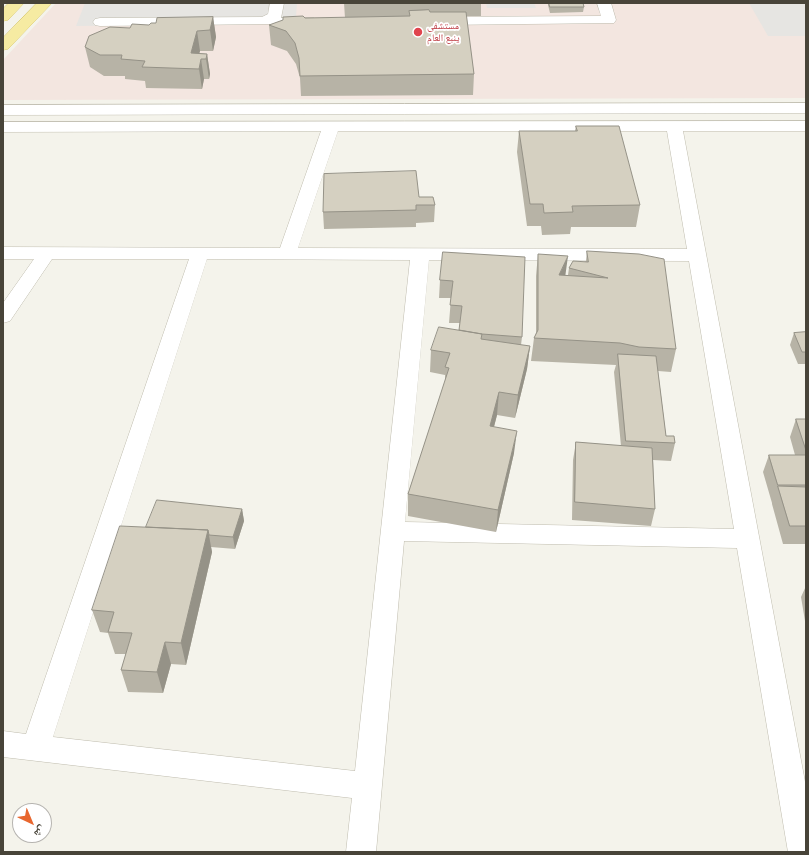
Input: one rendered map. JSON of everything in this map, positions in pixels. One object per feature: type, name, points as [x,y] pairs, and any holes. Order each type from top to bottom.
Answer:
[{"type":"main road","points":[[3,17],[17,3]]},
{"type":"main road","points":[[3,46],[45,3]]},
{"type":"street","points":[[100,22],[264,20],[275,16],[277,3]]},
{"type":"street","points":[[424,21],[609,20],[604,3]]},
{"type":"street","points":[[275,22],[324,21]]},
{"type":"street","points":[[3,110],[806,108]]},
{"type":"street","points":[[674,126],[748,539],[802,824],[803,852]]},
{"type":"street","points":[[3,127],[806,126]]},
{"type":"street","points":[[287,254],[331,127]]},
{"type":"street","points":[[3,253],[697,255]]},
{"type":"street","points":[[3,317],[47,253]]},
{"type":"street","points":[[36,747],[200,253]]},
{"type":"street","points":[[361,852],[420,254]]},
{"type":"street","points":[[393,532],[748,539]]},
{"type":"street","points":[[3,744],[368,786]]},
{"type":"shaded area","name":"مستشفى ينبع العام","points":[[56,3],[806,3],[806,98],[3,100],[3,60]]},
{"type":"shaded area","points":[[85,3],[297,3],[296,16],[260,24],[76,26]]},
{"type":"shaded area","points":[[486,3],[534,3],[536,8],[487,8]]},
{"type":"shaded area","points":[[749,3],[806,3],[806,36],[768,36]]},
{"type":"building","points":[[549,3],[583,3],[584,7],[550,7]]},
{"type":"building","points":[[429,10],[430,12],[466,12],[474,74],[300,76],[299,58],[295,43],[286,31],[269,25],[283,20],[283,17],[410,16],[409,11]]},
{"type":"building","points":[[213,17],[210,30],[197,31],[191,53],[207,54],[206,59],[201,59],[199,69],[142,67],[145,61],[121,59],[122,55],[100,55],[85,47],[89,36],[110,27],[130,28],[132,24],[149,25],[151,23],[156,23],[157,18]]},
{"type":"building","points":[[576,126],[619,126],[640,205],[572,206],[573,212],[544,213],[543,204],[530,204],[519,131],[577,131]]},
{"type":"building","points":[[416,171],[419,197],[433,197],[435,205],[416,205],[416,210],[323,212],[324,174]]},
{"type":"building","points":[[587,251],[639,254],[664,259],[676,349],[639,347],[620,343],[534,338],[538,330],[538,254],[568,256],[559,275],[608,278],[569,268],[573,261],[588,262]]},
{"type":"building","points":[[443,252],[525,257],[522,337],[482,334],[459,330],[462,306],[450,305],[453,281],[440,280]]},
{"type":"building","points":[[439,327],[482,334],[481,339],[530,346],[518,395],[499,392],[490,426],[517,431],[498,510],[408,494],[449,368],[445,367],[450,353],[431,350]]},
{"type":"building","points":[[806,332],[806,352],[802,352],[794,333]]},
{"type":"building","points":[[618,354],[656,356],[666,436],[674,436],[675,443],[626,441]]},
{"type":"building","points":[[796,419],[806,419],[806,450]]},
{"type":"building","points":[[576,442],[652,448],[655,509],[575,502]]},
{"type":"building","points":[[769,455],[806,455],[806,485],[778,485]]},
{"type":"building","points":[[778,486],[806,487],[806,526],[790,526]]},
{"type":"building","points":[[157,500],[242,509],[233,537],[209,535],[208,530],[146,527]]},
{"type":"building","points":[[120,526],[208,530],[181,643],[165,642],[157,672],[121,670],[132,633],[108,632],[114,612],[92,610]]},
{"type":"place","name":"مستشفى ينبع العام","points":[[418,32]]}]
